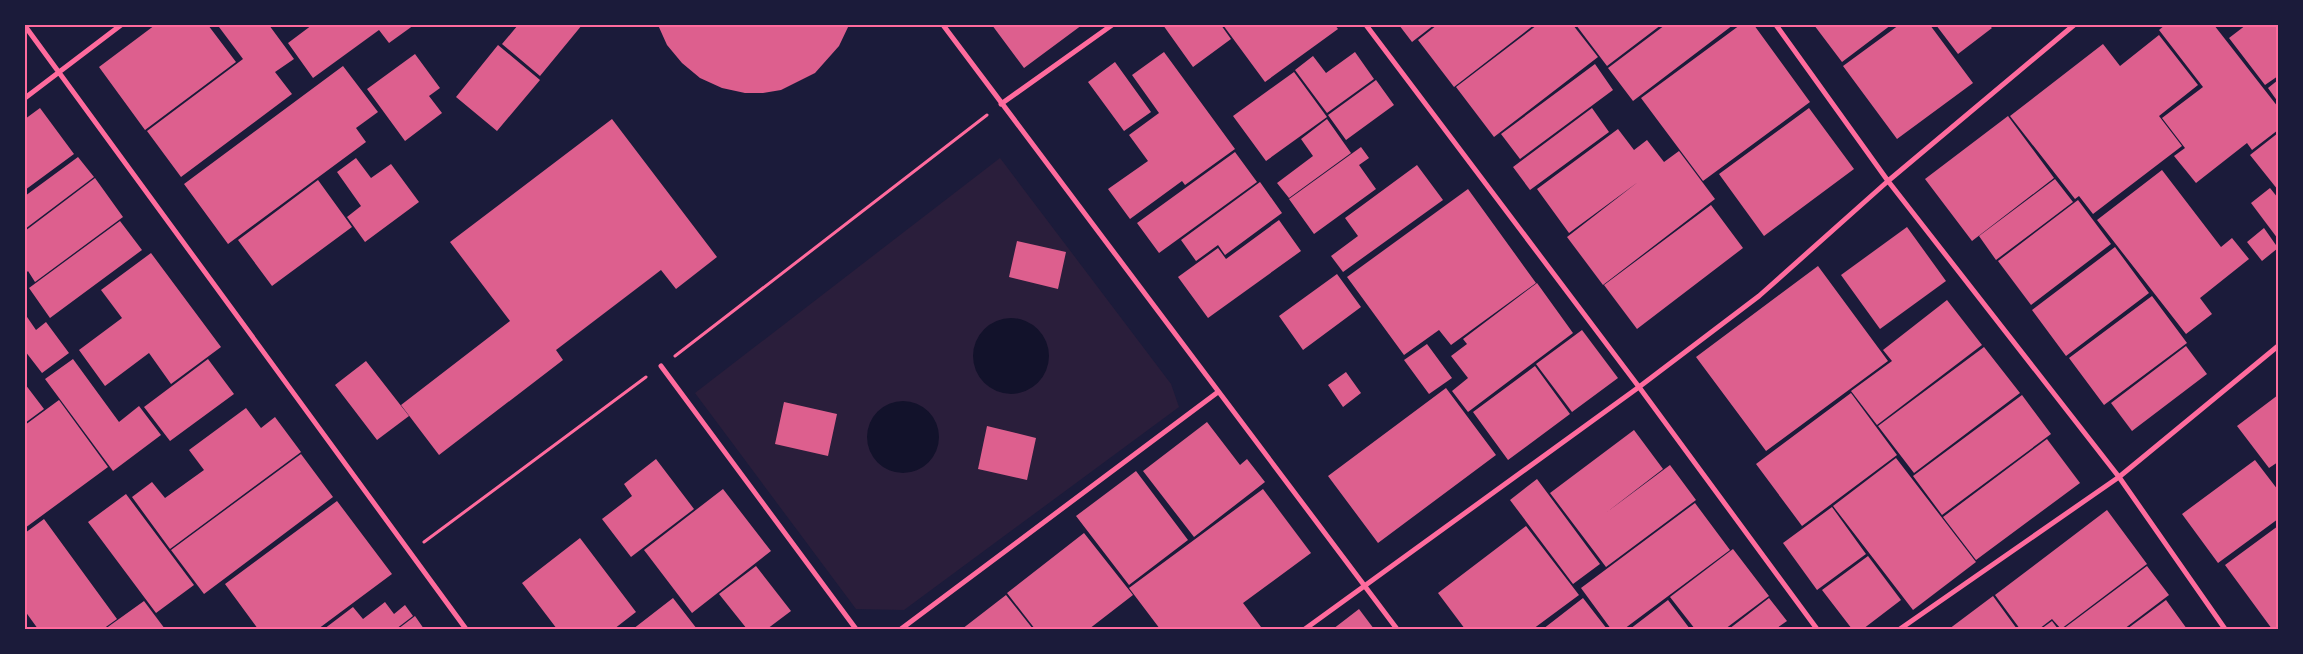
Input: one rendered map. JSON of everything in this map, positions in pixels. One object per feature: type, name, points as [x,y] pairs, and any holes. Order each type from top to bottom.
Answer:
[{"type":"street","points":[[25,98],[120,25]]},
{"type":"street","points":[[943,25],[1398,629]]},
{"type":"street","points":[[1001,104],[1112,25]]},
{"type":"street","points":[[1366,25],[1639,387],[1817,629]]},
{"type":"street","points":[[1776,25],[1888,181],[2119,477],[2225,629]]},
{"type":"street","points":[[1305,629],[1639,387],[1759,296],[1888,181],[2074,25]]},
{"type":"street","points":[[25,26],[466,629]]},
{"type":"street","points":[[1900,629],[2119,477],[2278,346]]},
{"type":"street","points":[[661,366],[856,629]]},
{"type":"street","points":[[901,629],[1218,392]]},
{"type":"path","points":[[410,553],[661,366],[1001,104]]},
{"type":"shaded area","points":[[1000,158],[1171,384],[1179,407],[904,610],[856,609],[695,393]]},
{"type":"shaded area","points":[[1011,318],[1025,321],[1038,329],[1046,342],[1049,356],[1046,370],[1038,383],[1025,391],[1011,394],[997,391],[984,383],[976,370],[973,356],[976,342],[984,329],[997,321]]},
{"type":"shaded area","points":[[910,401],[929,411],[937,423],[939,437],[937,451],[929,463],[917,471],[896,473],[877,463],[869,451],[867,430],[877,411],[889,403]]},
{"type":"building","points":[[155,25],[208,25],[236,62],[145,130],[99,67]]},
{"type":"building","points":[[222,25],[269,25],[294,59],[275,72],[292,94],[181,177],[147,131],[243,59],[219,27]]},
{"type":"building","points":[[312,25],[414,25],[389,43],[379,30],[313,78],[288,43]]},
{"type":"building","points":[[518,25],[582,25],[540,76],[502,44]]},
{"type":"building","points":[[658,25],[849,25],[839,46],[815,73],[781,90],[745,93],[722,88],[700,78],[682,63],[667,45]]},
{"type":"building","points":[[992,25],[1082,25],[1024,68]]},
{"type":"building","points":[[1163,25],[1221,25],[1231,39],[1193,67]]},
{"type":"building","points":[[1223,25],[1335,25],[1338,29],[1265,82]]},
{"type":"building","points":[[1399,25],[1434,25],[1412,42]]},
{"type":"building","points":[[1437,25],[1534,25],[1454,87],[1418,40]]},
{"type":"building","points":[[1537,25],[1573,25],[1598,57],[1494,137],[1456,87]]},
{"type":"building","points":[[1576,25],[1661,25],[1607,66]]},
{"type":"building","points":[[1665,25],[1733,25],[1633,101],[1608,68]]},
{"type":"building","points":[[1740,25],[1754,25],[1810,102],[1703,181],[1641,98]]},
{"type":"building","points":[[1814,25],[1891,25],[1842,62]]},
{"type":"building","points":[[1899,25],[1930,25],[1973,83],[1897,139],[1843,66]]},
{"type":"building","points":[[1936,25],[1989,25],[1992,28],[1958,54]]},
{"type":"building","points":[[2165,25],[2214,25],[2278,107],[2278,130],[2252,150],[2247,143],[2196,183],[2174,156],[2185,148],[2162,118],[2203,87],[2159,30]]},
{"type":"building","points":[[2246,25],[2278,25],[2278,76],[2265,85],[2229,38]]},
{"type":"building","points":[[2159,35],[2198,85],[2159,116],[2182,146],[2093,214],[2079,196],[2075,199],[2010,116],[2103,44],[2120,66]]},
{"type":"building","points":[[498,45],[540,80],[497,131],[456,97]]},
{"type":"building","points":[[1164,52],[1235,149],[1185,185],[1182,181],[1130,219],[1108,189],[1148,161],[1129,135],[1159,113],[1132,75]]},
{"type":"building","points":[[1355,52],[1374,79],[1327,113],[1295,70],[1313,56],[1326,73]]},
{"type":"building","points":[[415,54],[440,88],[429,96],[442,113],[405,141],[367,89]]},
{"type":"building","points":[[1115,62],[1151,112],[1124,131],[1088,82]]},
{"type":"building","points":[[1595,64],[1613,90],[1520,159],[1501,134]]},
{"type":"building","points":[[343,66],[378,112],[356,128],[366,142],[228,244],[184,184]]},
{"type":"building","points":[[1294,72],[1327,117],[1266,161],[1233,116]]},
{"type":"building","points":[[1376,80],[1394,105],[1346,140],[1328,115]]},
{"type":"building","points":[[2278,80],[2278,102],[2268,88]]},
{"type":"building","points":[[40,108],[74,154],[25,190],[25,119]]},
{"type":"building","points":[[1592,108],[1609,132],[1530,190],[1513,167]]},
{"type":"building","points":[[1809,108],[1854,169],[1764,236],[1719,174]]},
{"type":"building","points":[[2008,116],[2054,178],[1972,241],[1925,179]]},
{"type":"building","points":[[612,119],[717,257],[676,289],[661,270],[556,350],[563,360],[439,455],[401,405],[510,321],[450,242]]},
{"type":"building","points":[[1327,119],[1351,153],[1289,198],[1277,183],[1313,156],[1301,139]]},
{"type":"building","points":[[1618,129],[1634,150],[1647,140],[1664,162],[1679,151],[1715,199],[1603,285],[1567,237],[1638,182],[1569,233],[1537,189]]},
{"type":"building","points":[[2278,133],[2278,190],[2250,155]]},
{"type":"building","points":[[1361,147],[1369,158],[1359,165],[1376,189],[1314,234],[1289,199]]},
{"type":"building","points":[[1235,152],[1257,182],[1159,253],[1137,223]]},
{"type":"building","points":[[78,157],[94,177],[25,229],[25,196]]},
{"type":"building","points":[[356,158],[371,178],[391,164],[419,202],[365,242],[347,217],[361,206],[337,172]]},
{"type":"building","points":[[1417,165],[1443,200],[1343,272],[1331,256],[1358,236],[1345,218]]},
{"type":"building","points":[[2162,170],[2221,247],[2232,238],[2249,259],[2200,298],[2212,314],[2186,334],[2097,220]]},
{"type":"building","points":[[95,178],[123,217],[35,282],[28,271],[25,274],[25,231]]},
{"type":"building","points":[[2055,179],[2073,202],[1996,260],[1979,236]]},
{"type":"building","points":[[318,180],[352,227],[272,286],[238,240]]},
{"type":"building","points":[[1260,182],[1282,213],[1225,255],[1218,245],[1196,261],[1181,240]]},
{"type":"building","points":[[2270,188],[2278,198],[2278,239],[2251,203]]},
{"type":"building","points":[[1468,189],[1536,283],[1451,345],[1439,330],[1404,355],[1347,277]]},
{"type":"building","points":[[2078,200],[2111,244],[2031,305],[1998,261]]},
{"type":"building","points":[[1711,205],[1743,248],[1637,329],[1604,285]]},
{"type":"building","points":[[1279,220],[1301,251],[1208,318],[1178,277],[1218,248],[1226,259]]},
{"type":"building","points":[[120,221],[142,250],[50,318],[29,288]]},
{"type":"building","points":[[1907,227],[1946,281],[1880,329],[1841,275]]},
{"type":"building","points":[[2264,228],[2278,248],[2262,261],[2247,242]]},
{"type":"building","points":[[1017,241],[1066,252],[1058,289],[1009,277]]},
{"type":"building","points":[[2115,247],[2149,293],[2066,356],[2032,310]]},
{"type":"building","points":[[151,253],[221,347],[171,384],[149,353],[105,386],[79,350],[122,318],[101,290]]},
{"type":"building","points":[[1818,266],[1888,361],[1766,451],[1696,357]]},
{"type":"building","points":[[1337,274],[1361,307],[1303,350],[1279,316]]},
{"type":"building","points":[[1537,283],[1573,333],[1468,412],[1452,391],[1468,378],[1451,356],[1467,344],[1463,339]]},
{"type":"building","points":[[2152,296],[2187,343],[2104,405],[2069,358]]},
{"type":"building","points":[[1947,300],[1982,345],[1877,425],[1851,391],[1892,361],[1883,350]]},
{"type":"building","points":[[25,314],[36,330],[46,322],[69,353],[42,373],[25,351]]},
{"type":"building","points":[[1582,330],[1618,378],[1572,412],[1536,364]]},
{"type":"building","points":[[1427,344],[1452,378],[1429,394],[1404,360]]},
{"type":"building","points":[[2186,346],[2207,374],[2132,431],[2111,403]]},
{"type":"building","points":[[1984,347],[2020,393],[1914,473],[1878,426]]},
{"type":"building","points":[[73,359],[119,422],[139,406],[161,435],[113,471],[45,379]]},
{"type":"building","points":[[208,359],[234,394],[170,441],[144,407]]},
{"type":"building","points":[[366,361],[409,416],[377,440],[335,385]]},
{"type":"building","points":[[1535,366],[1570,414],[1508,460],[1473,412]]},
{"type":"building","points":[[1346,372],[1361,393],[1343,407],[1328,385]]},
{"type":"building","points":[[25,384],[44,409],[25,423]]},
{"type":"building","points":[[1446,388],[1496,455],[1378,543],[1328,476]]},
{"type":"building","points":[[1851,393],[1897,455],[1802,526],[1756,464]]},
{"type":"building","points":[[2022,395],[2051,434],[1942,515],[1913,476]]},
{"type":"building","points":[[2278,395],[2278,462],[2269,468],[2237,426]]},
{"type":"building","points":[[59,400],[108,467],[25,528],[25,425]]},
{"type":"building","points":[[784,402],[837,414],[828,456],[775,444]]},
{"type":"building","points":[[246,408],[261,428],[275,417],[301,452],[170,549],[132,497],[152,482],[165,498],[204,470],[189,450]]},
{"type":"building","points":[[1207,422],[1240,465],[1247,459],[1265,482],[1194,537],[1143,471]]},
{"type":"building","points":[[987,426],[1036,438],[1027,480],[978,469]]},
{"type":"building","points":[[1634,430],[1663,469],[1607,512],[1670,465],[1696,500],[1606,567],[1550,493]]},
{"type":"building","points":[[2047,439],[2080,483],[1976,560],[1943,517]]},
{"type":"building","points":[[301,454],[333,497],[204,594],[171,550]]},
{"type":"building","points":[[1896,458],[1976,562],[1913,610],[1833,506]]},
{"type":"building","points":[[656,459],[694,509],[631,557],[602,519],[632,496],[624,484]]},
{"type":"building","points":[[2255,460],[2278,490],[2278,519],[2218,563],[2182,514]]},
{"type":"building","points":[[1136,471],[1188,540],[1129,585],[1076,516]]},
{"type":"building","points":[[1537,479],[1600,564],[1573,584],[1510,500]]},
{"type":"building","points":[[723,489],[771,551],[692,613],[644,550]]},
{"type":"building","points":[[1263,489],[1311,553],[1243,603],[1261,627],[1160,629],[1129,588]]},
{"type":"building","points":[[126,494],[194,585],[156,613],[88,522]]},
{"type":"building","points":[[337,501],[392,574],[318,629],[258,629],[225,584]]},
{"type":"building","points":[[1695,503],[1730,550],[1624,629],[1611,629],[1581,588]]},
{"type":"building","points":[[1832,507],[1866,554],[1817,590],[1783,543]]},
{"type":"building","points":[[2107,510],[2147,564],[2061,629],[2052,619],[2039,629],[2020,629],[1995,595]]},
{"type":"building","points":[[44,519],[117,619],[103,629],[38,629],[25,611],[25,533]]},
{"type":"building","points":[[1526,526],[1579,595],[1533,629],[1465,629],[1438,593]]},
{"type":"building","points":[[2278,526],[2278,629],[2272,629],[2225,565]]},
{"type":"building","points":[[1084,533],[1133,595],[1089,629],[1035,629],[1007,593]]},
{"type":"building","points":[[580,538],[636,612],[614,629],[557,629],[522,583]]},
{"type":"building","points":[[1733,549],[1769,596],[1725,629],[1695,629],[1670,597]]},
{"type":"building","points":[[1868,556],[1901,600],[1863,629],[1852,629],[1822,590]]},
{"type":"building","points":[[756,566],[791,611],[767,629],[747,629],[719,594]]},
{"type":"building","points":[[2147,566],[2169,595],[2124,629],[2063,629]]},
{"type":"building","points":[[1006,595],[1033,629],[962,629]]},
{"type":"building","points":[[1993,596],[2017,629],[1949,629]]},
{"type":"building","points":[[673,598],[697,629],[633,629]]},
{"type":"building","points":[[1583,598],[1607,629],[1543,629]]},
{"type":"building","points":[[1769,598],[1787,621],[1778,629],[1729,629]]},
{"type":"building","points":[[1668,600],[1690,629],[1630,629]]},
{"type":"building","points":[[2166,600],[2187,629],[2127,629]]},
{"type":"building","points":[[144,601],[165,629],[105,629]]},
{"type":"building","points":[[385,602],[394,614],[405,605],[413,616],[396,629],[324,629],[353,607],[363,619]]},
{"type":"building","points":[[1359,609],[1374,629],[1333,629]]},
{"type":"building","points":[[415,616],[424,629],[398,629]]},
{"type":"building","points":[[2052,621],[2058,629],[2041,629]]}]
